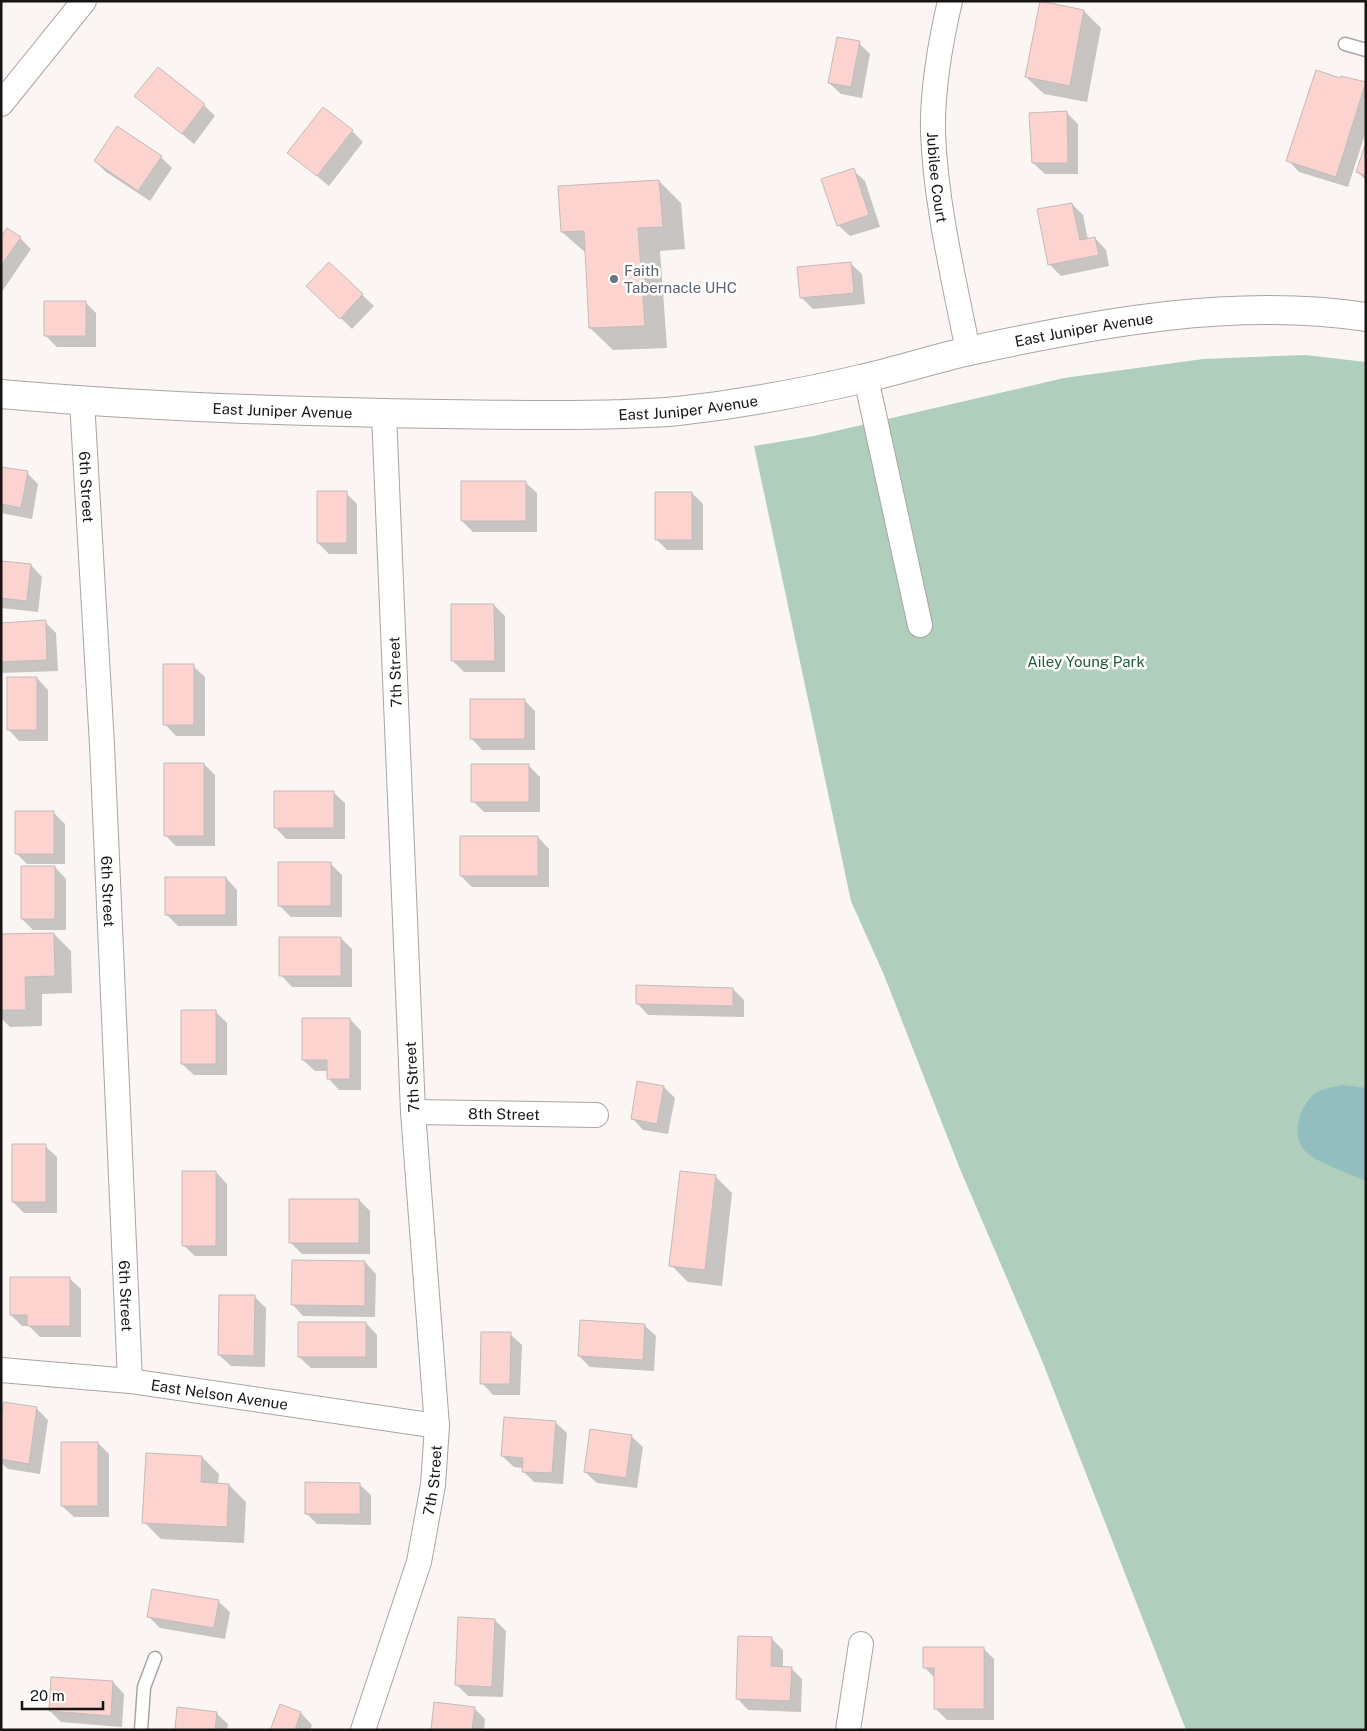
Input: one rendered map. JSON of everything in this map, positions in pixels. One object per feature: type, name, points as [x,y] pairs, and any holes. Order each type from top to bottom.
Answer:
[{"type":"street","points":[[1,104],[84,1]]},
{"type":"street","name":"Jubilee Court","points":[[950,1],[935,87],[933,132],[939,201],[968,351]]},
{"type":"street","name":"East Juniper Avenue","points":[[1,394],[199,408],[384,413],[569,416],[673,412],[773,398],[866,378],[968,351],[1113,324],[1191,314],[1292,311],[1366,317]]},
{"type":"street","points":[[866,378],[920,626]]},
{"type":"street","name":"6th Street","points":[[82,401],[102,745],[130,1381]]},
{"type":"street","name":"7th Street","points":[[363,1730],[419,1562],[433,1485],[437,1426],[413,1112],[384,413]]},
{"type":"street","name":"8th Street","points":[[413,1112],[596,1115]]},
{"type":"street","name":"East Nelson Avenue","points":[[1,1370],[130,1381],[437,1426]]},
{"type":"street","points":[[848,1730],[861,1644]]},
{"type":"lane","points":[[1345,44],[1366,50]]},
{"type":"lane","points":[[142,1730],[144,1686],[155,1658]]},
{"type":"green space","name":"Ailey Young Park","points":[[1305,355],[1366,362],[1366,1730],[1186,1730],[1041,1358],[960,1169],[884,975],[851,901],[754,446],[814,436],[1064,378],[1203,359]]},
{"type":"water","points":[[1343,1085],[1366,1088],[1366,1181],[1316,1159],[1304,1150],[1298,1136],[1299,1119],[1306,1103],[1311,1097],[1317,1092]]},
{"type":"building","points":[[1040,1],[1084,10],[1070,86],[1025,77]]},
{"type":"building","points":[[837,37],[860,41],[851,87],[828,83]]},
{"type":"building","points":[[158,67],[205,104],[182,134],[134,96]]},
{"type":"building","points":[[1316,70],[1340,78],[1341,76],[1366,82],[1336,177],[1286,161]]},
{"type":"building","points":[[323,107],[353,130],[317,176],[287,153]]},
{"type":"building","points":[[1067,111],[1068,163],[1032,163],[1029,113]]},
{"type":"building","points":[[117,126],[162,156],[138,191],[94,161]]},
{"type":"building","points":[[1366,142],[1366,176],[1356,172]]},
{"type":"building","points":[[854,168],[869,215],[837,226],[821,179]]},
{"type":"building","name":"Faith Tabernacle UHC","points":[[659,180],[663,227],[638,228],[645,326],[589,328],[584,231],[561,232],[558,186]]},
{"type":"building","points":[[1072,203],[1080,240],[1095,237],[1099,255],[1048,265],[1037,209]]},
{"type":"building","points":[[7,228],[21,237],[1,266],[1,237]]},
{"type":"building","points":[[329,262],[363,294],[340,319],[306,286]]},
{"type":"building","points":[[851,262],[854,293],[800,298],[797,267]]},
{"type":"building","points":[[44,301],[86,301],[86,336],[44,336]]},
{"type":"building","points":[[1,467],[28,471],[21,508],[1,504]]},
{"type":"building","points":[[461,481],[526,481],[526,521],[461,521]]},
{"type":"building","points":[[317,491],[347,491],[347,543],[317,543]]},
{"type":"building","points":[[655,492],[692,492],[692,540],[655,540]]},
{"type":"building","points":[[1,561],[31,564],[27,601],[1,598]]},
{"type":"building","points":[[451,604],[494,604],[495,661],[451,661]]},
{"type":"building","points":[[46,620],[47,660],[1,662],[1,623]]},
{"type":"building","points":[[163,664],[194,664],[194,725],[163,725]]},
{"type":"building","points":[[7,677],[37,677],[37,730],[7,730]]},
{"type":"building","points":[[470,699],[525,699],[525,739],[470,739]]},
{"type":"building","points":[[164,763],[204,763],[204,836],[164,836]]},
{"type":"building","points":[[471,764],[529,764],[529,802],[471,802]]},
{"type":"building","points":[[274,791],[334,791],[334,828],[274,828]]},
{"type":"building","points":[[15,811],[54,811],[54,854],[15,854]]},
{"type":"building","points":[[460,836],[538,836],[538,876],[460,876]]},
{"type":"building","points":[[278,862],[331,862],[331,906],[278,906]]},
{"type":"building","points":[[21,866],[55,866],[55,919],[21,919]]},
{"type":"building","points":[[165,877],[226,877],[226,915],[165,915]]},
{"type":"building","points":[[54,933],[55,976],[25,977],[26,1010],[1,1010],[1,934]]},
{"type":"building","points":[[279,937],[341,937],[341,976],[279,976]]},
{"type":"building","points":[[636,985],[733,988],[733,1006],[636,1004]]},
{"type":"building","points":[[181,1010],[216,1010],[216,1064],[181,1064]]},
{"type":"building","points":[[302,1018],[350,1018],[350,1079],[327,1079],[327,1060],[302,1060]]},
{"type":"building","points":[[637,1081],[664,1086],[657,1124],[631,1119]]},
{"type":"building","points":[[12,1144],[46,1144],[46,1202],[12,1202]]},
{"type":"building","points":[[182,1171],[216,1171],[216,1246],[182,1246]]},
{"type":"building","points":[[680,1171],[716,1175],[705,1270],[669,1266]]},
{"type":"building","points":[[289,1199],[359,1199],[359,1243],[289,1243]]},
{"type":"building","points":[[292,1260],[365,1261],[365,1306],[291,1305]]},
{"type":"building","points":[[10,1277],[70,1277],[70,1326],[27,1326],[27,1315],[10,1315]]},
{"type":"building","points":[[219,1295],[255,1295],[254,1356],[218,1355]]},
{"type":"building","points":[[580,1320],[645,1324],[643,1360],[578,1356]]},
{"type":"building","points":[[298,1322],[366,1322],[366,1357],[298,1357]]},
{"type":"building","points":[[481,1332],[511,1332],[510,1384],[480,1384]]},
{"type":"building","points":[[4,1402],[37,1407],[29,1464],[1,1459],[1,1418]]},
{"type":"building","points":[[504,1417],[556,1421],[552,1473],[522,1472],[523,1458],[501,1456]]},
{"type":"building","points":[[590,1429],[632,1435],[626,1478],[584,1472]]},
{"type":"building","points":[[61,1442],[98,1442],[98,1506],[61,1506]]},
{"type":"building","points":[[146,1453],[202,1456],[201,1482],[229,1484],[227,1527],[142,1523]]},
{"type":"building","points":[[305,1482],[360,1483],[360,1514],[305,1514]]},
{"type":"building","points":[[152,1589],[219,1600],[214,1628],[147,1617]]},
{"type":"building","points":[[458,1617],[495,1619],[492,1687],[455,1685]]},
{"type":"building","points":[[738,1636],[772,1637],[771,1666],[792,1667],[790,1701],[736,1699]]},
{"type":"building","points":[[923,1647],[984,1647],[984,1709],[934,1709],[934,1668],[923,1668]]},
{"type":"building","points":[[51,1677],[113,1681],[111,1716],[49,1711]]},
{"type":"building","points":[[434,1702],[475,1707],[472,1730],[431,1730]]},
{"type":"building","points":[[280,1704],[301,1712],[295,1730],[270,1730]]},
{"type":"building","points":[[177,1707],[217,1712],[215,1730],[175,1730]]},
{"type":"place","name":"Faith Tabernacle UHC","points":[[614,279]]}]
